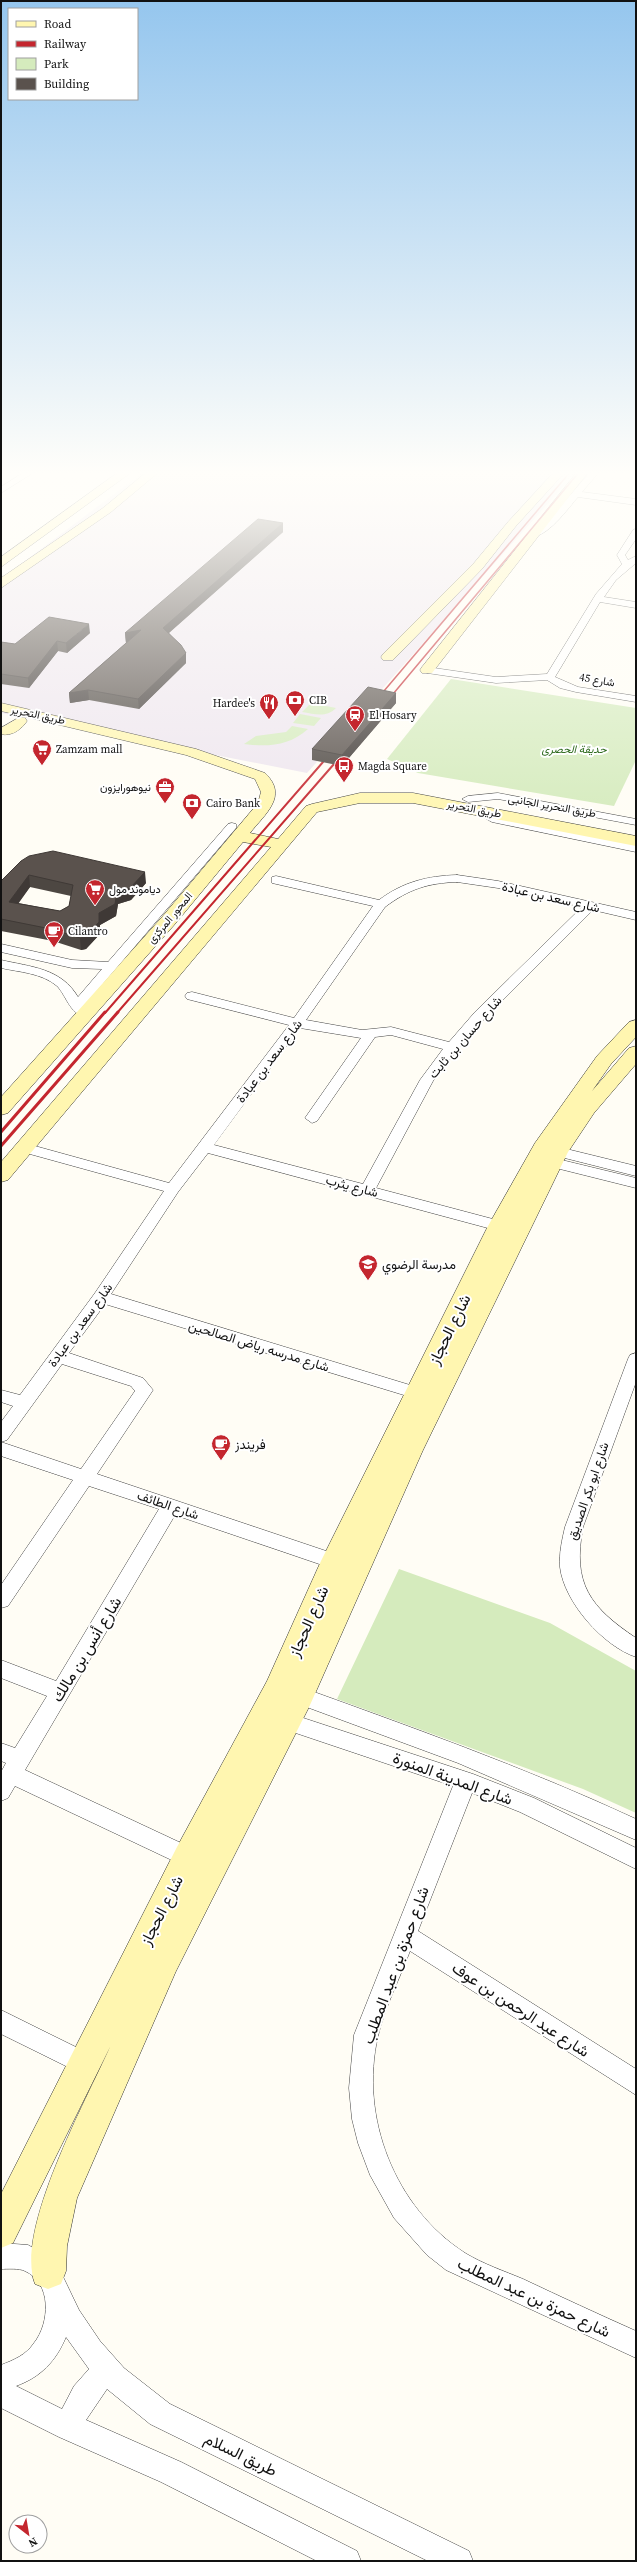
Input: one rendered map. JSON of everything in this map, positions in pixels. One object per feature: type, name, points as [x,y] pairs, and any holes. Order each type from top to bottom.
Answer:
[{"type":"main road","points":[[388,657],[453,591]]},
{"type":"main road","points":[[427,670],[488,591]]},
{"type":"main road","points":[[447,596],[450,601],[462,604],[480,601]]},
{"type":"main road","points":[[427,616],[464,622]]},
{"type":"main road","name":"طريق التحرير","points":[[1,707],[75,723],[191,752]]},
{"type":"main road","name":"طريق التحرير","points":[[1,717],[59,726],[70,726],[75,723]]},
{"type":"main road","points":[[4,733],[20,720]]},
{"type":"main road","name":"المحور المركزى","points":[[1,1109],[82,1010],[236,831],[268,798],[268,787],[253,772],[191,752]]},
{"type":"main road","name":"طريق التحرير","points":[[372,797],[372,793],[376,788],[387,782],[468,799],[636,830]]},
{"type":"main road","name":"طريق التحرير","points":[[281,844],[312,809],[335,802],[372,797],[413,798],[482,810],[636,841]]},
{"type":"main road","points":[[1,1175],[281,844],[236,831]]},
{"type":"main road","name":"شارع الحجاز","points":[[289,1691],[334,1561],[499,1226],[547,1155],[604,1060],[636,1026]]},
{"type":"main road","name":"شارع الحجاز","points":[[1,2231],[188,1856],[275,1717],[289,1691],[411,1450],[547,1155],[636,1052]]},
{"type":"main road","name":"شارع الحجاز","points":[[48,2271],[53,2226],[60,2197],[275,1717]]},
{"type":"street","points":[[427,670],[506,681],[553,680],[598,599],[605,591]]},
{"type":"street","points":[[598,599],[636,605]]},
{"type":"street","name":"شارع 45","points":[[553,680],[567,688],[636,699]]},
{"type":"street","name":"طريق التحرير الجانبى","points":[[468,799],[498,796],[636,822]]},
{"type":"street","name":"طريق التحرير الجانبى","points":[[482,810],[490,818],[496,820],[636,848]]},
{"type":"street","points":[[1,964],[56,980],[66,987],[82,1010],[111,966],[236,831]]},
{"type":"street","name":"شارع سعد بن عبادة","points":[[1,1435],[101,1297],[173,1189],[297,1023],[381,904],[398,891],[422,882],[464,878],[636,916]]},
{"type":"street","points":[[276,880],[381,904]]},
{"type":"street","name":"شارع حسان بن ثابت","points":[[367,1190],[427,1080],[452,1047],[480,1015],[590,906]]},
{"type":"street","points":[[1,948],[72,964],[111,966]]},
{"type":"street","points":[[192,996],[297,1023],[353,1033],[371,1034],[391,1031],[452,1047]]},
{"type":"street","points":[[312,1118],[371,1034]]},
{"type":"street","name":"شارع يثرب","points":[[205,1147],[499,1226]]},
{"type":"street","points":[[24,1148],[173,1189]]},
{"type":"street","points":[[547,1155],[636,1171]]},
{"type":"street","points":[[547,1155],[636,1183]]},
{"type":"street","name":"شارع مدرسه رياض الصالحين","points":[[101,1297],[417,1393]]},
{"type":"street","points":[[1,1600],[84,1477],[141,1397],[144,1390],[137,1382],[58,1356]]},
{"type":"street","name":"شارع ابو بكر الصديق","points":[[636,1359],[574,1527],[568,1556],[574,1586],[591,1614],[603,1627],[636,1649]]},
{"type":"street","points":[[1,1396],[24,1404]]},
{"type":"street","name":"شارع الطائف","points":[[1,1449],[334,1561]]},
{"type":"street","name":"شارع أنس بن مالك","points":[[11,1775],[170,1506]]},
{"type":"street","points":[[1,1669],[60,1692]]},
{"type":"street","name":"شارع المدينة المنورة","points":[[289,1691],[465,1756],[598,1812],[636,1830]]},
{"type":"street","name":"شارع المدينة المنورة","points":[[275,1717],[466,1781],[527,1805],[636,1859]]},
{"type":"street","points":[[1,1752],[11,1775],[188,1856]]},
{"type":"street","name":"شارع حمزة بن عبد المطلب","points":[[466,1781],[366,2035],[361,2065],[361,2096],[365,2127],[375,2157],[388,2187],[407,2215],[430,2240],[456,2261],[636,2345]]},
{"type":"street","name":"شارع عبد الرحمن بن عوف","points":[[405,1935],[636,2082]]},
{"type":"street","points":[[1,2022],[84,2063]]},
{"type":"street","points":[[1,2256],[26,2256],[48,2271],[56,2285],[60,2301],[59,2319],[54,2336],[45,2352],[33,2365],[18,2374],[1,2378]]},
{"type":"street","name":"طريق السلام","points":[[60,2301],[74,2328],[107,2371],[135,2397],[160,2414],[458,2561]]},
{"type":"street","points":[[69,2427],[80,2400],[97,2379],[107,2371]]},
{"type":"street","points":[[1,2392],[20,2404],[171,2472],[347,2561]]},
{"type":"shaded area","points":[[1,591],[470,591],[307,773],[1,713]]},
{"type":"green space","name":"حديقة الحصرى","points":[[451,679],[636,708],[636,760],[614,806],[418,773],[387,759]]},
{"type":"green space","points":[[311,703],[336,708],[324,714],[302,712]]},
{"type":"green space","points":[[300,714],[321,718],[314,726],[293,723]]},
{"type":"green space","points":[[292,726],[308,729],[293,739],[278,744],[244,744],[256,736],[286,732]]},
{"type":"green space","points":[[399,1569],[550,1623],[636,1671],[636,1813],[583,1789],[337,1699]]},
{"type":"building","points":[[175,591],[206,591],[163,628],[181,645],[186,653],[138,699],[88,690],[69,693],[141,630],[125,633]]},
{"type":"building","points":[[49,617],[89,624],[66,643],[57,641],[28,678],[1,674],[1,642],[15,644]]},
{"type":"building","name":"El Hosary","points":[[368,687],[396,693],[342,755],[312,749]]},
{"type":"building","name":"دياموند مول","points":[[53,851],[145,872],[130,888],[117,892],[115,904],[99,913],[99,922],[85,937],[80,938],[51,929],[1,919],[1,881],[21,861],[29,856]],"holes":[[[29,875],[73,885],[69,906],[60,911],[9,902]]]},
{"type":"railway","points":[[378,698],[469,591]]},
{"type":"railway","points":[[388,700],[480,591]]},
{"type":"railway","points":[[105,1013],[323,762]]},
{"type":"railway","points":[[117,1013],[334,764]]},
{"type":"railway","points":[[1,1132],[105,1012]]},
{"type":"railway","points":[[1,1146],[118,1012]]},
{"type":"place","name":"CIB","points":[[295,717]]},
{"type":"place","name":"Hardee's","points":[[269,720]]},
{"type":"place","name":"El Hosary","points":[[355,732]]},
{"type":"place","name":"Zamzam mall","points":[[42,766]]},
{"type":"place","name":"Magda Square","points":[[344,783]]},
{"type":"place","name":"نيوهورايزون","points":[[165,804]]},
{"type":"place","name":"Cairo Bank","points":[[192,820]]},
{"type":"place","name":"دياموند مول","points":[[95,906]]},
{"type":"place","name":"Cilantro","points":[[54,948]]},
{"type":"place","name":"مدرسة الرضوي","points":[[368,1281]]},
{"type":"place","name":"فريندز","points":[[221,1461]]}]
